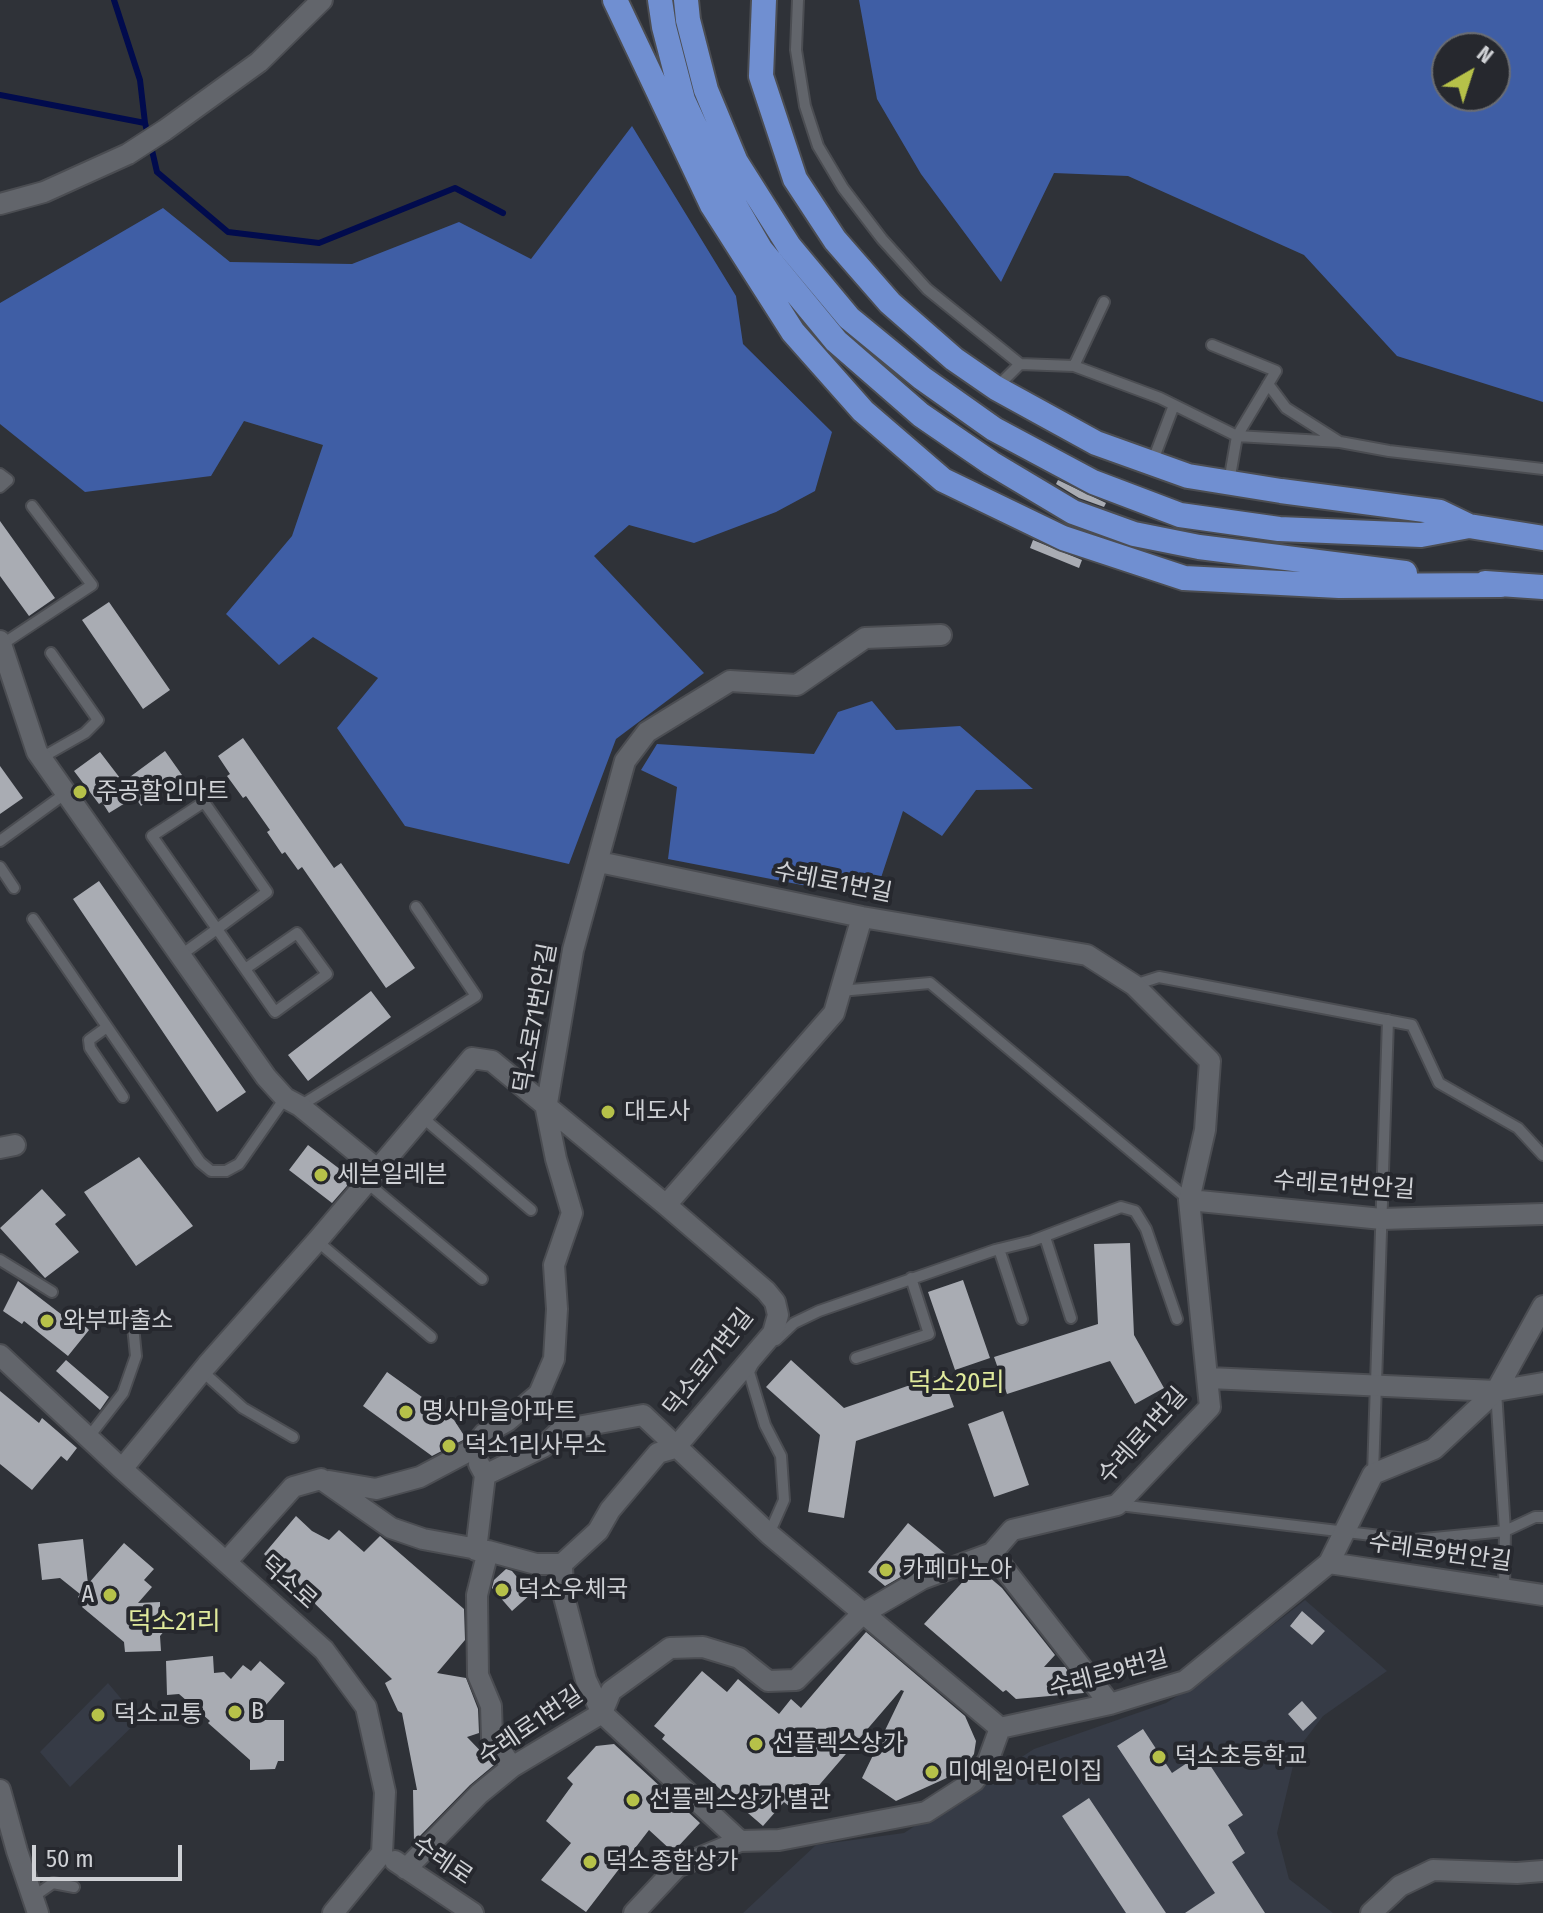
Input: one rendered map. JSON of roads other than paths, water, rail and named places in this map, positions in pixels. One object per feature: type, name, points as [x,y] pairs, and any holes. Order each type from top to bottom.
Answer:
[{"type":"highway","points":[[615,0],[712,205],[793,332],[863,411],[943,480],[1063,538],[1184,578],[1339,586],[1543,587]]},
{"type":"highway","points":[[660,0],[683,100],[719,178],[761,250],[836,341],[921,415],[991,463],[1073,512],[1134,534],[1199,547],[1501,585]]},
{"type":"highway","points":[[686,0],[706,90],[736,162],[789,246],[849,318],[922,378],[994,429],[1093,482],[1180,515],[1279,529],[1405,535],[1469,526]]},
{"type":"highway","points":[[764,0],[761,76],[795,179],[835,240],[890,303],[954,359],[996,388],[1096,443],[1188,476],[1440,512],[1469,526],[1543,538]]},
{"type":"street","points":[[0,204],[44,192],[128,154],[259,62],[322,0]]},
{"type":"street","name":"덕소로71번안길","points":[[321,1479],[376,1489],[420,1477],[471,1450],[484,1434],[507,1421],[539,1394],[554,1359],[557,1309],[554,1265],[572,1213],[556,1159],[546,1109],[573,950],[625,761],[647,732],[730,681],[797,685],[865,638],[941,635]]},
{"type":"street","points":[[1,643],[41,758],[266,1077],[371,1175]]},
{"type":"street","name":"수레로1번길","points":[[406,1869],[479,1794],[512,1767],[602,1713],[611,1691],[670,1648],[703,1647],[739,1658],[768,1681],[796,1680],[862,1614],[922,1579],[992,1553],[1012,1530],[1117,1505],[1210,1407],[1189,1200],[1205,1130],[1210,1061],[1134,985],[1087,955],[862,917],[599,862]]},
{"type":"street","points":[[666,1205],[834,1013],[862,917]]},
{"type":"street","name":"덕소로71번길","points":[[422,1117],[472,1058],[492,1061],[546,1109],[666,1205],[775,1302],[778,1315],[773,1333],[675,1448],[658,1453],[610,1510],[598,1531],[562,1564]]},
{"type":"street","points":[[122,1469],[202,1371],[422,1117]]},
{"type":"street","name":"수레로1번안길","points":[[1189,1200],[1382,1219],[1543,1214]]},
{"type":"street","points":[[1373,1474],[1434,1449],[1496,1391],[1543,1306]]},
{"type":"street","name":"덕소로","points":[[0,1355],[324,1650],[366,1707],[385,1792],[382,1853]]},
{"type":"street","points":[[0,1371],[25,1378]]},
{"type":"street","points":[[1209,1378],[1496,1391],[1543,1383]]},
{"type":"street","points":[[485,1475],[543,1447],[561,1430],[643,1415],[769,1534],[1000,1728],[988,1761],[974,1781],[926,1812],[779,1840],[740,1841],[677,1867],[634,1913]]},
{"type":"street","points":[[471,1450],[485,1475],[477,1595],[478,1675],[491,1706],[492,1738],[512,1767]]},
{"type":"street","name":"수레로9번길","points":[[1000,1728],[1110,1704],[1185,1681],[1329,1563],[1373,1474]]},
{"type":"street","points":[[226,1562],[293,1487],[321,1479],[391,1528],[423,1539],[536,1564],[562,1564],[563,1593],[586,1680],[602,1713],[740,1841]]},
{"type":"street","points":[[992,1553],[1110,1704]]},
{"type":"street","name":"수레로9번안길","points":[[1329,1563],[1543,1595]]},
{"type":"street","points":[[0,1790],[36,1905]]},
{"type":"street","points":[[333,1913],[382,1853]]},
{"type":"street","name":"수레로","points":[[382,1853],[473,1913]]},
{"type":"street","points":[[1371,1913],[1400,1886],[1433,1870],[1543,1871]]},
{"type":"lane","points":[[798,0],[796,50],[805,106],[818,146],[843,188],[882,239],[927,289],[1020,364],[1074,366],[1174,405],[1237,436],[1340,442],[1389,451],[1543,469]]},
{"type":"lane","points":[[1074,366],[1104,302]]},
{"type":"lane","points":[[1212,345],[1276,371],[1237,436],[1229,482]]},
{"type":"lane","points":[[996,388],[1020,364]]},
{"type":"lane","points":[[1268,384],[1286,408],[1340,442]]},
{"type":"lane","points":[[1152,463],[1174,405]]},
{"type":"lane","points":[[0,474],[8,480],[0,487]]},
{"type":"lane","points":[[1,643],[92,585],[32,506]]},
{"type":"lane","points":[[41,758],[85,733],[98,720],[51,653]]},
{"type":"lane","points":[[0,841],[66,793]]},
{"type":"lane","points":[[181,955],[217,929],[267,892],[204,802],[152,836],[217,929],[245,969],[275,1012],[327,974],[297,933],[245,969]]},
{"type":"lane","points":[[0,867],[14,888]]},
{"type":"lane","points":[[33,919],[200,1162],[211,1171],[226,1171],[239,1164],[292,1102],[476,996],[416,907]]},
{"type":"lane","points":[[1134,985],[1159,977],[1412,1025],[1439,1083],[1518,1128],[1543,1155]]},
{"type":"lane","points":[[840,991],[930,983],[1189,1200]]},
{"type":"lane","points":[[1373,1474],[1388,1020]]},
{"type":"lane","points":[[107,1027],[89,1040],[90,1048],[123,1097]]},
{"type":"lane","points":[[422,1117],[531,1210]]},
{"type":"lane","points":[[371,1175],[482,1279]]},
{"type":"lane","points":[[769,1534],[784,1500],[781,1456],[765,1425],[749,1372],[760,1355],[794,1323],[911,1278],[1045,1237],[1121,1207],[1135,1211],[1146,1229],[1177,1319]]},
{"type":"lane","points":[[1045,1237],[1071,1318]]},
{"type":"lane","points":[[317,1241],[431,1337]]},
{"type":"lane","points":[[999,1249],[1022,1319]]},
{"type":"lane","points":[[0,1260],[52,1292]]},
{"type":"lane","points":[[856,1358],[929,1334],[911,1278]]},
{"type":"lane","points":[[88,1438],[123,1393],[136,1356],[133,1326]]},
{"type":"lane","points":[[202,1371],[243,1408],[293,1437]]},
{"type":"lane","points":[[1496,1391],[1505,1531],[1504,1589]]},
{"type":"lane","points":[[1117,1505],[1414,1540],[1505,1531],[1535,1517],[1543,1517]]},
{"type":"lane","points":[[36,1905],[53,1883],[74,1887]]},
{"type":"waterway","points":[[0,95],[145,123],[140,80],[114,0]]},
{"type":"waterway","points":[[145,123],[148,135]]},
{"type":"waterway","points":[[151,146],[157,172],[228,232],[319,243],[455,188],[503,213]]},
{"type":"place","name":"주공할인마트","points":[[80,792]]},
{"type":"place","name":"대도사","points":[[608,1112]]},
{"type":"place","name":"세븐일레븐","points":[[321,1175]]},
{"type":"place","name":"와부파출소","points":[[47,1321]]},
{"type":"place","name":"명사마을아파트","points":[[406,1412]]},
{"type":"place","name":"덕소1리사무소","points":[[449,1446]]},
{"type":"place","name":"카페마노아","points":[[886,1570]]},
{"type":"place","name":"덕소우체국","points":[[502,1590]]},
{"type":"place","name":"A","points":[[110,1595]]},
{"type":"place","name":"B","points":[[235,1712]]},
{"type":"place","name":"덕소교통","points":[[98,1715]]},
{"type":"place","name":"선플렉스상가","points":[[756,1744]]},
{"type":"place","name":"덕소초등학교","points":[[1159,1757]]},
{"type":"place","name":"미예원어린이집","points":[[932,1772]]},
{"type":"place","name":"선플렉스상가 별관","points":[[633,1800]]},
{"type":"place","name":"덕소종합상가","points":[[590,1862]]},
{"type":"district","name":"덕소20리","points":[[956,1384]]},
{"type":"district","name":"덕소21리","points":[[174,1623]]}]
